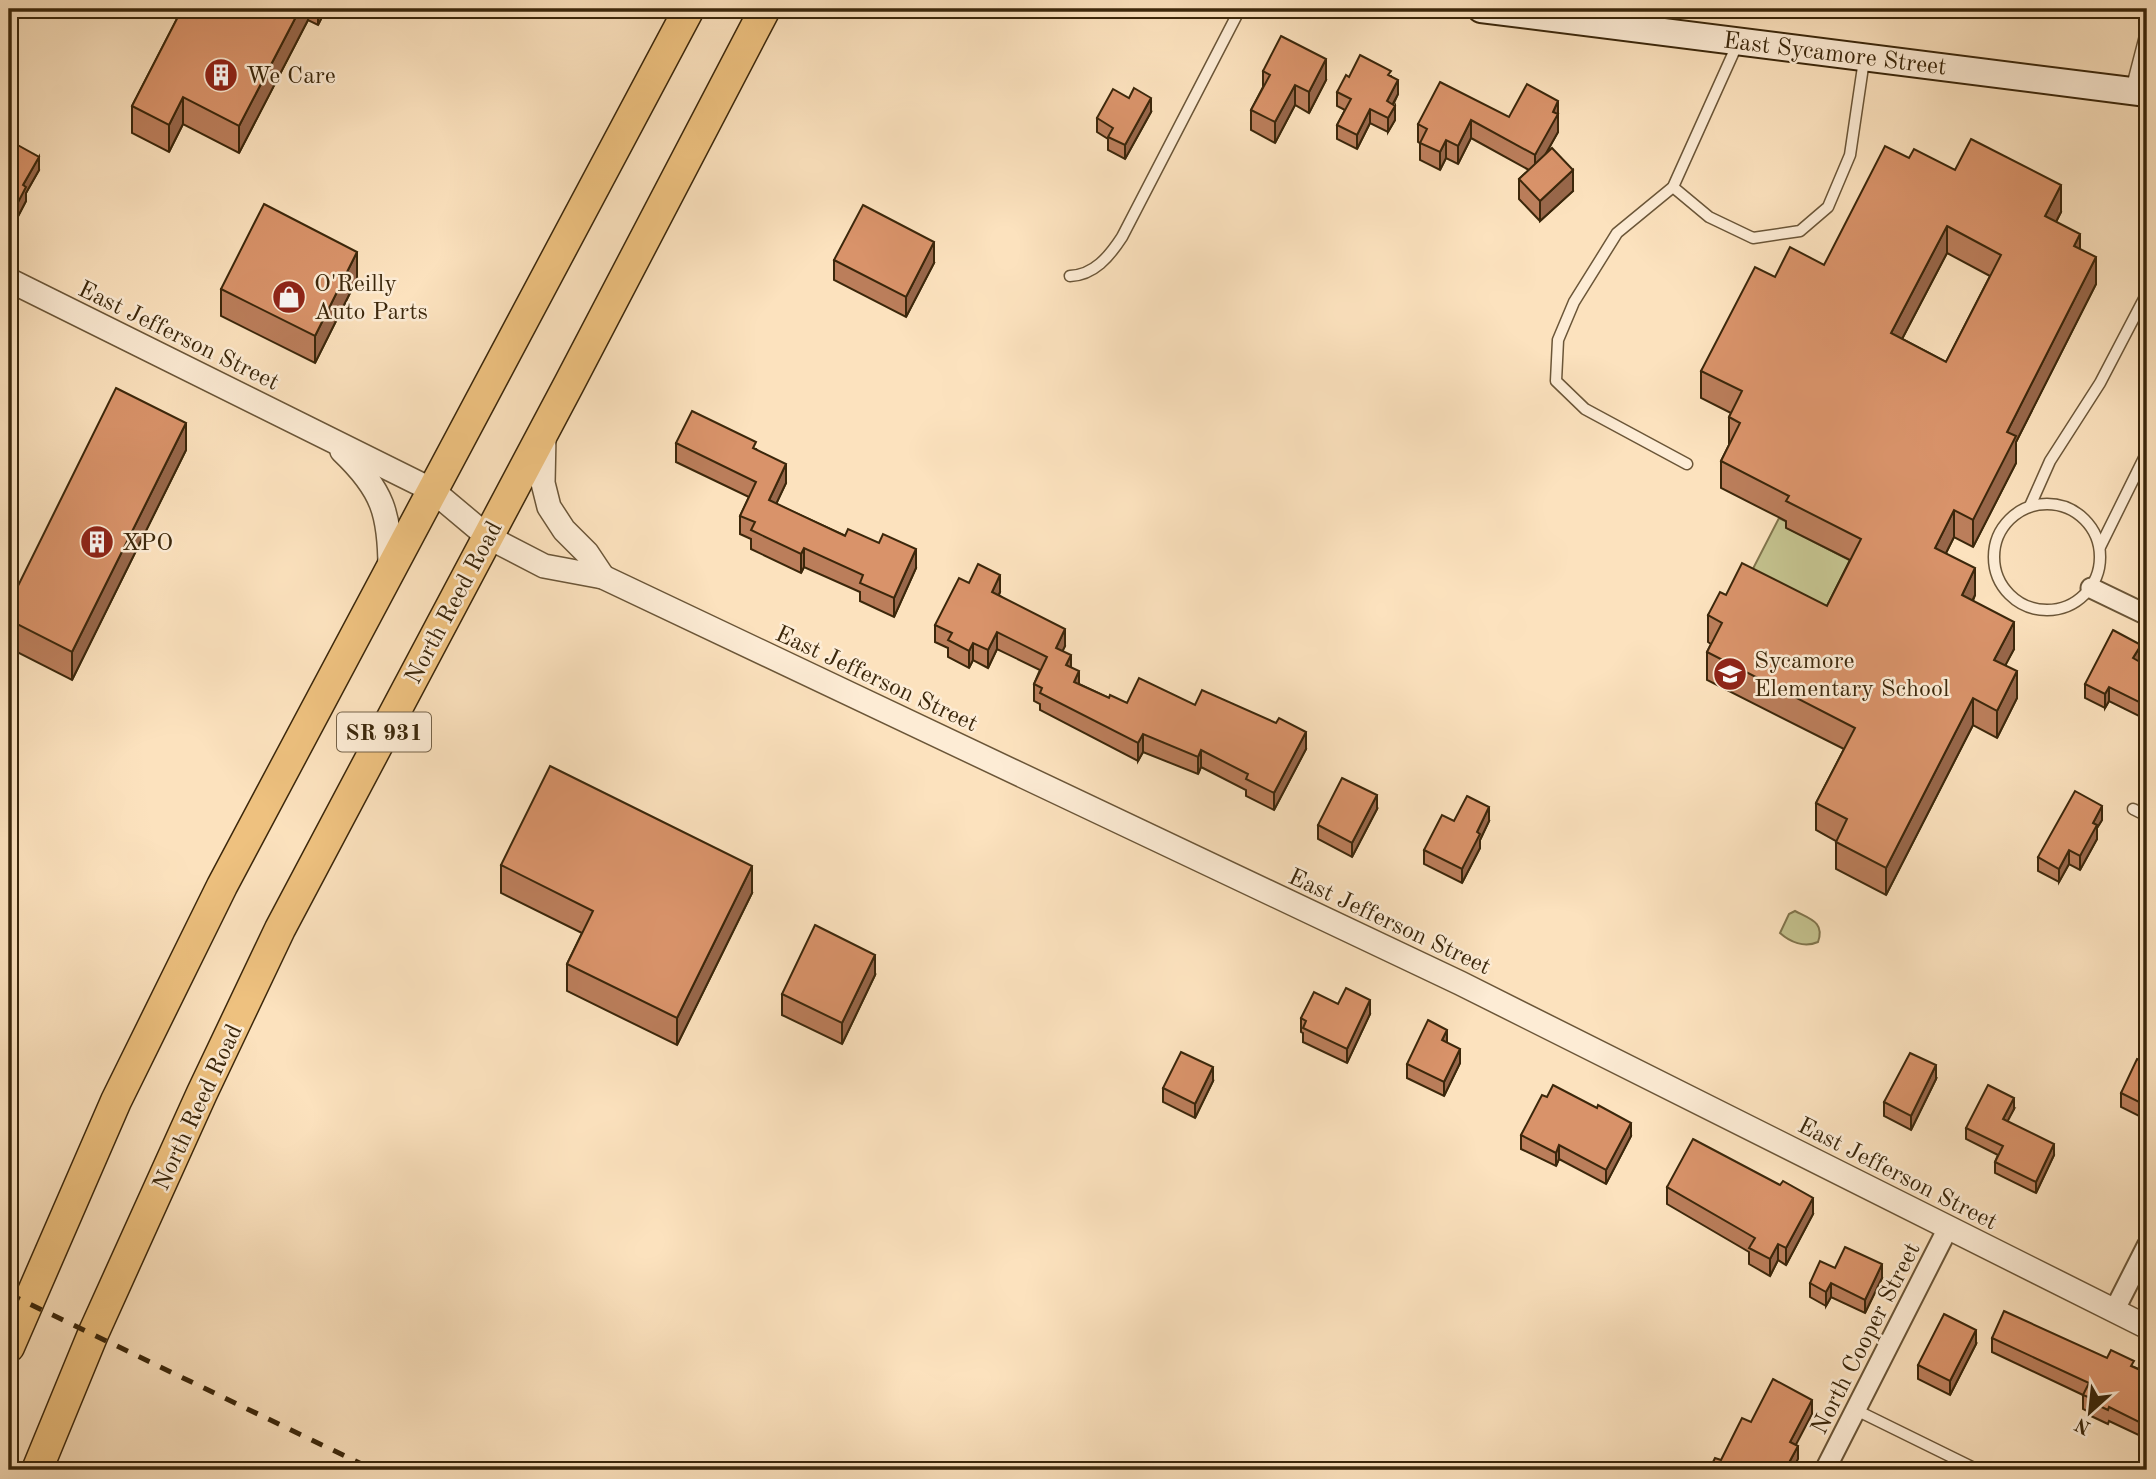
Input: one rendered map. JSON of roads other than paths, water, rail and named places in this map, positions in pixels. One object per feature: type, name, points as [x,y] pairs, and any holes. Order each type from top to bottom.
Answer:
[{"type":"main road","name":"SR 931","points":[[9,1347],[116,1101],[216,898],[688,9]]},
{"type":"main road","name":"North Reed Road","points":[[37,1470],[93,1335],[202,1093],[275,940],[765,9]]},
{"type":"main road","name":"East Sycamore Street","points":[[1481,9],[2139,92]]},
{"type":"street","name":"East Jefferson Street","points":[[9,280],[432,490],[488,537],[544,566],[603,577],[1460,983],[2147,1327]]},
{"type":"street","name":"East Jefferson Street","points":[[544,433],[543,483],[549,507],[564,530],[587,553],[603,577]]},
{"type":"street","name":"East Jefferson Street","points":[[327,437],[357,465],[378,494],[387,515],[390,570]]},
{"type":"street","points":[[2091,588],[2147,615]]},
{"type":"street","name":"North Cooper Street","points":[[1825,1470],[1948,1228]]},
{"type":"street","points":[[2114,1311],[2147,1246]]},
{"type":"lane","points":[[1070,276],[1087,273],[1096,267],[1122,237],[1240,9]]},
{"type":"lane","points":[[2139,92],[2147,28]]},
{"type":"lane","points":[[1687,464],[1585,409],[1556,381],[1558,340],[1574,302],[1617,233],[1673,187],[1738,41]]},
{"type":"lane","points":[[1673,187],[1709,217],[1753,238],[1800,231],[1828,207],[1850,155],[1865,57]]},
{"type":"lane","points":[[2030,506],[2050,461],[2100,383],[2147,293]]},
{"type":"lane","points":[[2099,547],[2147,452]]},
{"type":"lane","points":[[2048,503],[2066,507],[2081,516],[2093,530],[2099,547],[2098,575],[2091,588],[2078,601],[2062,608],[2043,611],[2025,606],[2004,589],[1993,564],[1994,545],[2001,528],[2014,515],[2030,506],[2048,503]]},
{"type":"lane","points":[[2133,809],[2147,816]]},
{"type":"lane","points":[[1856,1410],[1978,1470]]},
{"type":"railway","points":[[9,1294],[374,1470]]},
{"type":"place","name":"We Care","points":[[221,75]]},
{"type":"place","name":"O'Reilly Auto Parts","points":[[289,297]]},
{"type":"place","name":"XPO","points":[[97,542]]},
{"type":"place","name":"Sycamore Elementary School","points":[[1730,674]]}]
